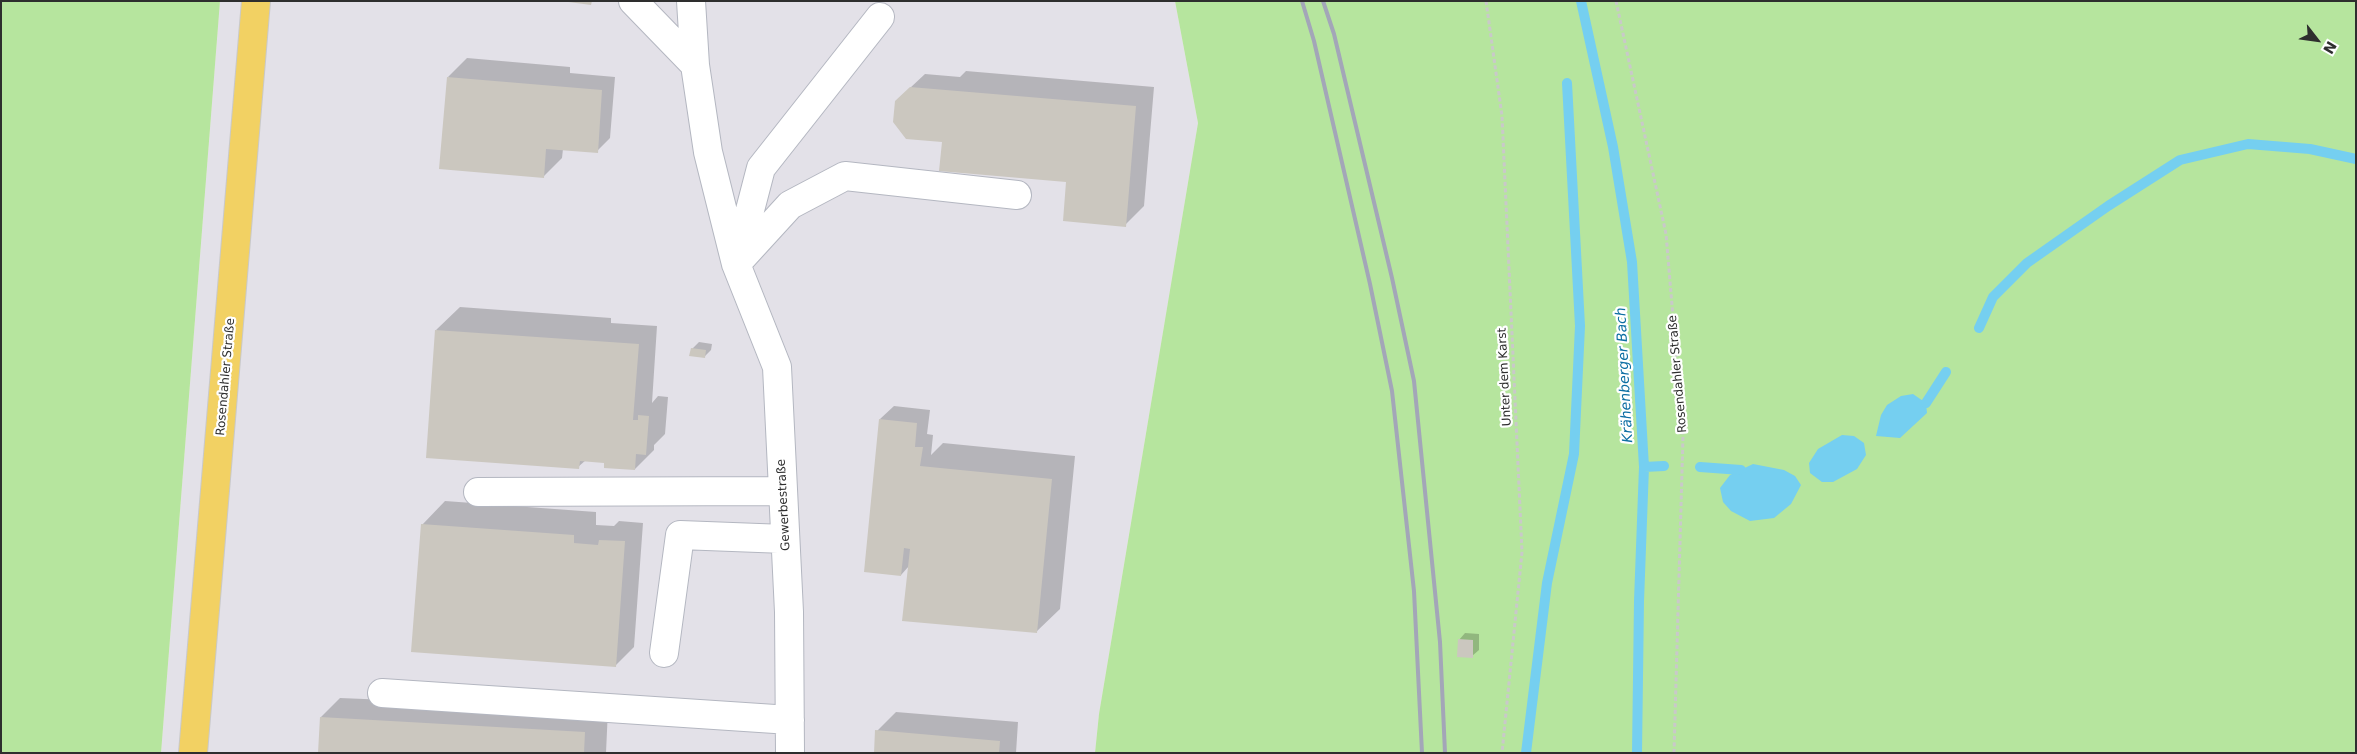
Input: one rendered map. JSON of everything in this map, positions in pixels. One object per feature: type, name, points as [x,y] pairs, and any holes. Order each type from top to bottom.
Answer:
[{"type":"main road","name":"Rosendahler Straße","points":[[193,753],[256,1]]},
{"type":"street","points":[[633,1],[695,65]]},
{"type":"street","name":"Gewerbestraße","points":[[691,1],[695,65],[708,152],[736,264],[777,367],[785,539],[790,753]]},
{"type":"street","points":[[736,264],[761,168],[880,17]]},
{"type":"street","points":[[736,264],[790,205],[845,176],[1017,195]]},
{"type":"street","points":[[478,492],[783,491]]},
{"type":"street","points":[[664,652],[680,535],[785,539]]},
{"type":"street","points":[[382,693],[790,720]]},
{"type":"path","name":"Unter dem Karst","points":[[1486,1],[1502,116],[1522,552],[1502,753]]},
{"type":"path","name":"Rosendahler Straße","points":[[1616,1],[1666,234],[1683,436],[1674,753]]},
{"type":"shaded area","points":[[220,1],[1175,1],[1198,123],[1099,714],[1095,753],[161,753]]},
{"type":"green space","points":[[1,1],[220,1],[161,753],[1,753]]},
{"type":"green space","points":[[1175,1],[2356,1],[2356,753],[1095,753],[1099,714],[1198,123]]},
{"type":"water","points":[[1913,394],[1926,403],[1927,413],[1900,438],[1876,436],[1881,415],[1887,405],[1901,396]]},
{"type":"water","points":[[1842,435],[1854,436],[1864,443],[1866,455],[1857,469],[1833,482],[1822,482],[1810,473],[1809,463],[1818,449]]},
{"type":"water","points":[[1753,464],[1784,470],[1795,476],[1801,485],[1791,504],[1774,518],[1750,521],[1731,511],[1723,502],[1720,488],[1730,475]]},
{"type":"building","points":[[561,1],[592,1],[591,5]]},
{"type":"building","points":[[447,77],[602,90],[598,153],[546,149],[544,178],[439,169]]},
{"type":"building","points":[[910,87],[1136,106],[1126,227],[1063,221],[1066,182],[939,171],[942,142],[906,139],[893,122],[895,101]]},
{"type":"building","points":[[435,330],[639,344],[633,420],[638,420],[638,415],[649,416],[646,455],[636,454],[635,470],[604,468],[604,463],[580,461],[579,469],[426,458]]},
{"type":"building","points":[[691,348],[706,350],[705,358],[689,356]]},
{"type":"building","points":[[879,419],[917,423],[915,447],[923,447],[920,466],[1052,479],[1037,633],[902,621],[910,549],[904,548],[901,576],[864,572]]},
{"type":"building","points":[[421,524],[574,535],[574,543],[598,545],[599,540],[625,541],[616,667],[411,652]]},
{"type":"building","points":[[1458,639],[1473,640],[1473,658],[1457,657]]},
{"type":"building","points":[[320,717],[585,732],[584,753],[318,753]]},
{"type":"building","points":[[875,730],[1000,741],[999,753],[874,753]]},
{"type":"waterway","name":"Krähenberger Bach","points":[[1581,1],[1613,147],[1632,262],[1644,467],[1639,601],[1637,753]]},
{"type":"waterway","name":"Krähenberger Bach","points":[[1526,753],[1547,583],[1574,454],[1580,326],[1567,83]]},
{"type":"waterway","points":[[1979,328],[1993,297],[2027,263],[2108,206],[2180,160],[2248,144],[2310,149],[2356,159]]},
{"type":"waterway","points":[[1926,403],[1946,372]]},
{"type":"waterway","points":[[1644,467],[1664,466]]},
{"type":"waterway","points":[[1700,467],[1741,470]]},
{"type":"railway","points":[[1302,1],[1314,41],[1370,284],[1392,391],[1414,591],[1422,753]]},
{"type":"railway","points":[[1323,1],[1334,34],[1392,278],[1414,381],[1440,642],[1445,753]]}]
